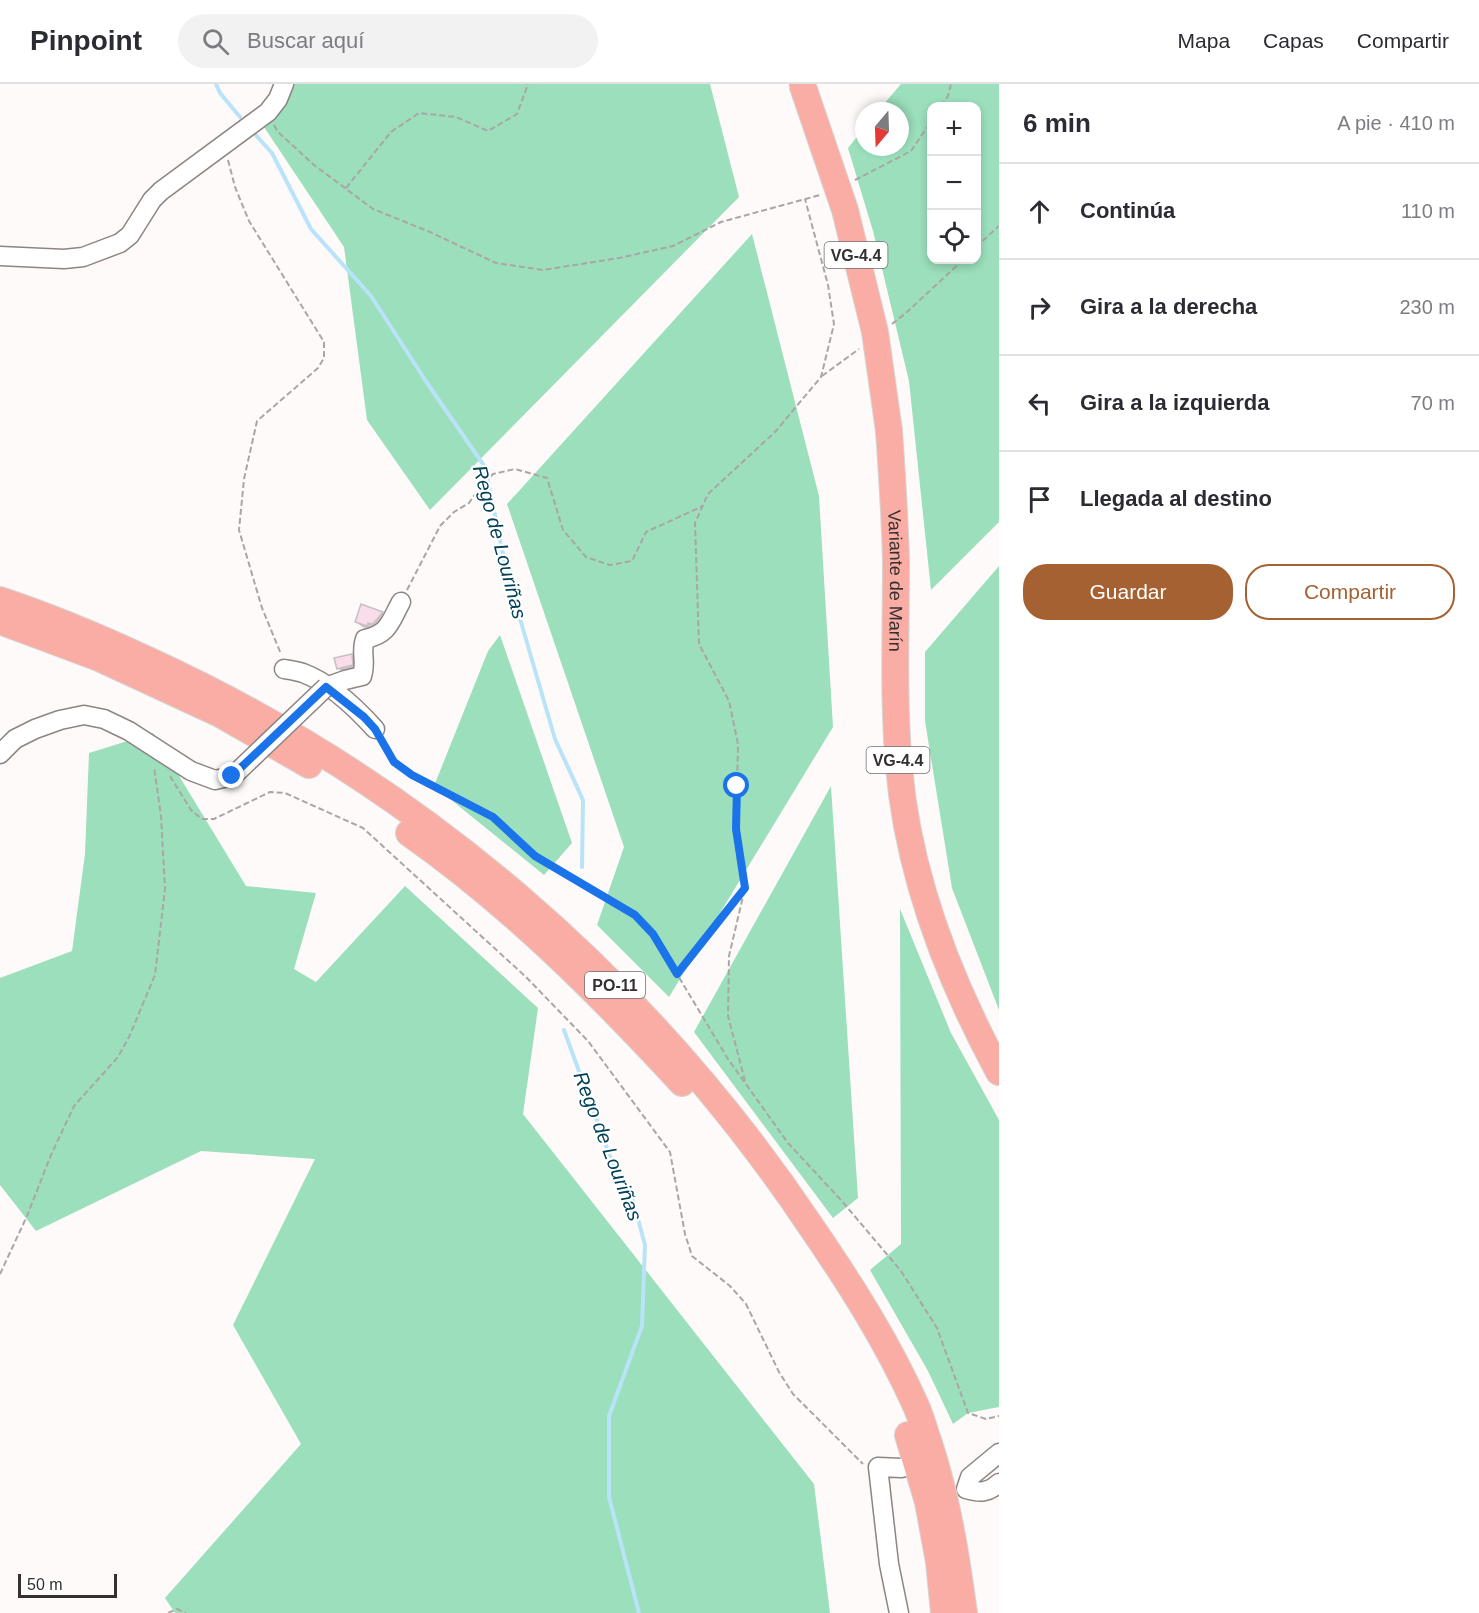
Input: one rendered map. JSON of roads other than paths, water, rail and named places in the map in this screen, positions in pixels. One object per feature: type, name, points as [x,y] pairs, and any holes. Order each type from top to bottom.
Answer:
[{"type":"highway","name":"Variante de Marín","points":[[802,84],[848,221],[875,332],[890,431],[896,561],[894,675],[899,769],[911,844],[927,907],[946,963],[974,1026],[999,1072]]},
{"type":"highway","points":[[0,586],[46,604],[116,645]]},
{"type":"highway","name":"PO-11","points":[[0,600],[34,611],[116,645],[184,677],[252,711],[336,761],[448,839],[548,921],[627,996],[695,1071],[778,1177],[857,1294],[917,1407],[942,1485],[953,1536],[964,1613]]},
{"type":"highway","name":"PO-11","points":[[0,621],[99,657],[210,709],[329,777],[436,852],[535,934],[613,1009],[683,1084],[768,1193],[842,1303],[902,1415],[928,1502],[939,1562],[944,1613]]},
{"type":"street","points":[[0,256],[64,259],[83,257],[120,243],[130,235],[160,191],[268,112],[278,99],[284,84]]},
{"type":"street","points":[[0,754],[15,739],[35,729],[84,715],[104,719],[129,731],[191,771],[215,780],[232,776],[326,687],[362,676],[366,665],[362,648],[365,639],[376,637],[384,632],[401,602]]},
{"type":"street","points":[[284,669],[303,673],[326,687],[364,717],[375,729]]},
{"type":"street","points":[[999,1453],[970,1477],[966,1489],[988,1492],[999,1483]]},
{"type":"street","points":[[899,1613],[889,1564],[878,1467],[902,1468]]},
{"type":"waterway","name":"Rego de Louriñas","points":[[216,84],[220,93],[240,117]]},
{"type":"waterway","name":"Rego de Louriñas","points":[[254,133],[272,153],[311,229],[371,296],[485,467],[507,574],[555,739],[583,800],[582,867]]},
{"type":"waterway","name":"Rego de Louriñas","points":[[564,1030],[611,1159],[631,1193],[645,1245],[642,1326],[609,1416],[609,1497],[639,1613]]}]
